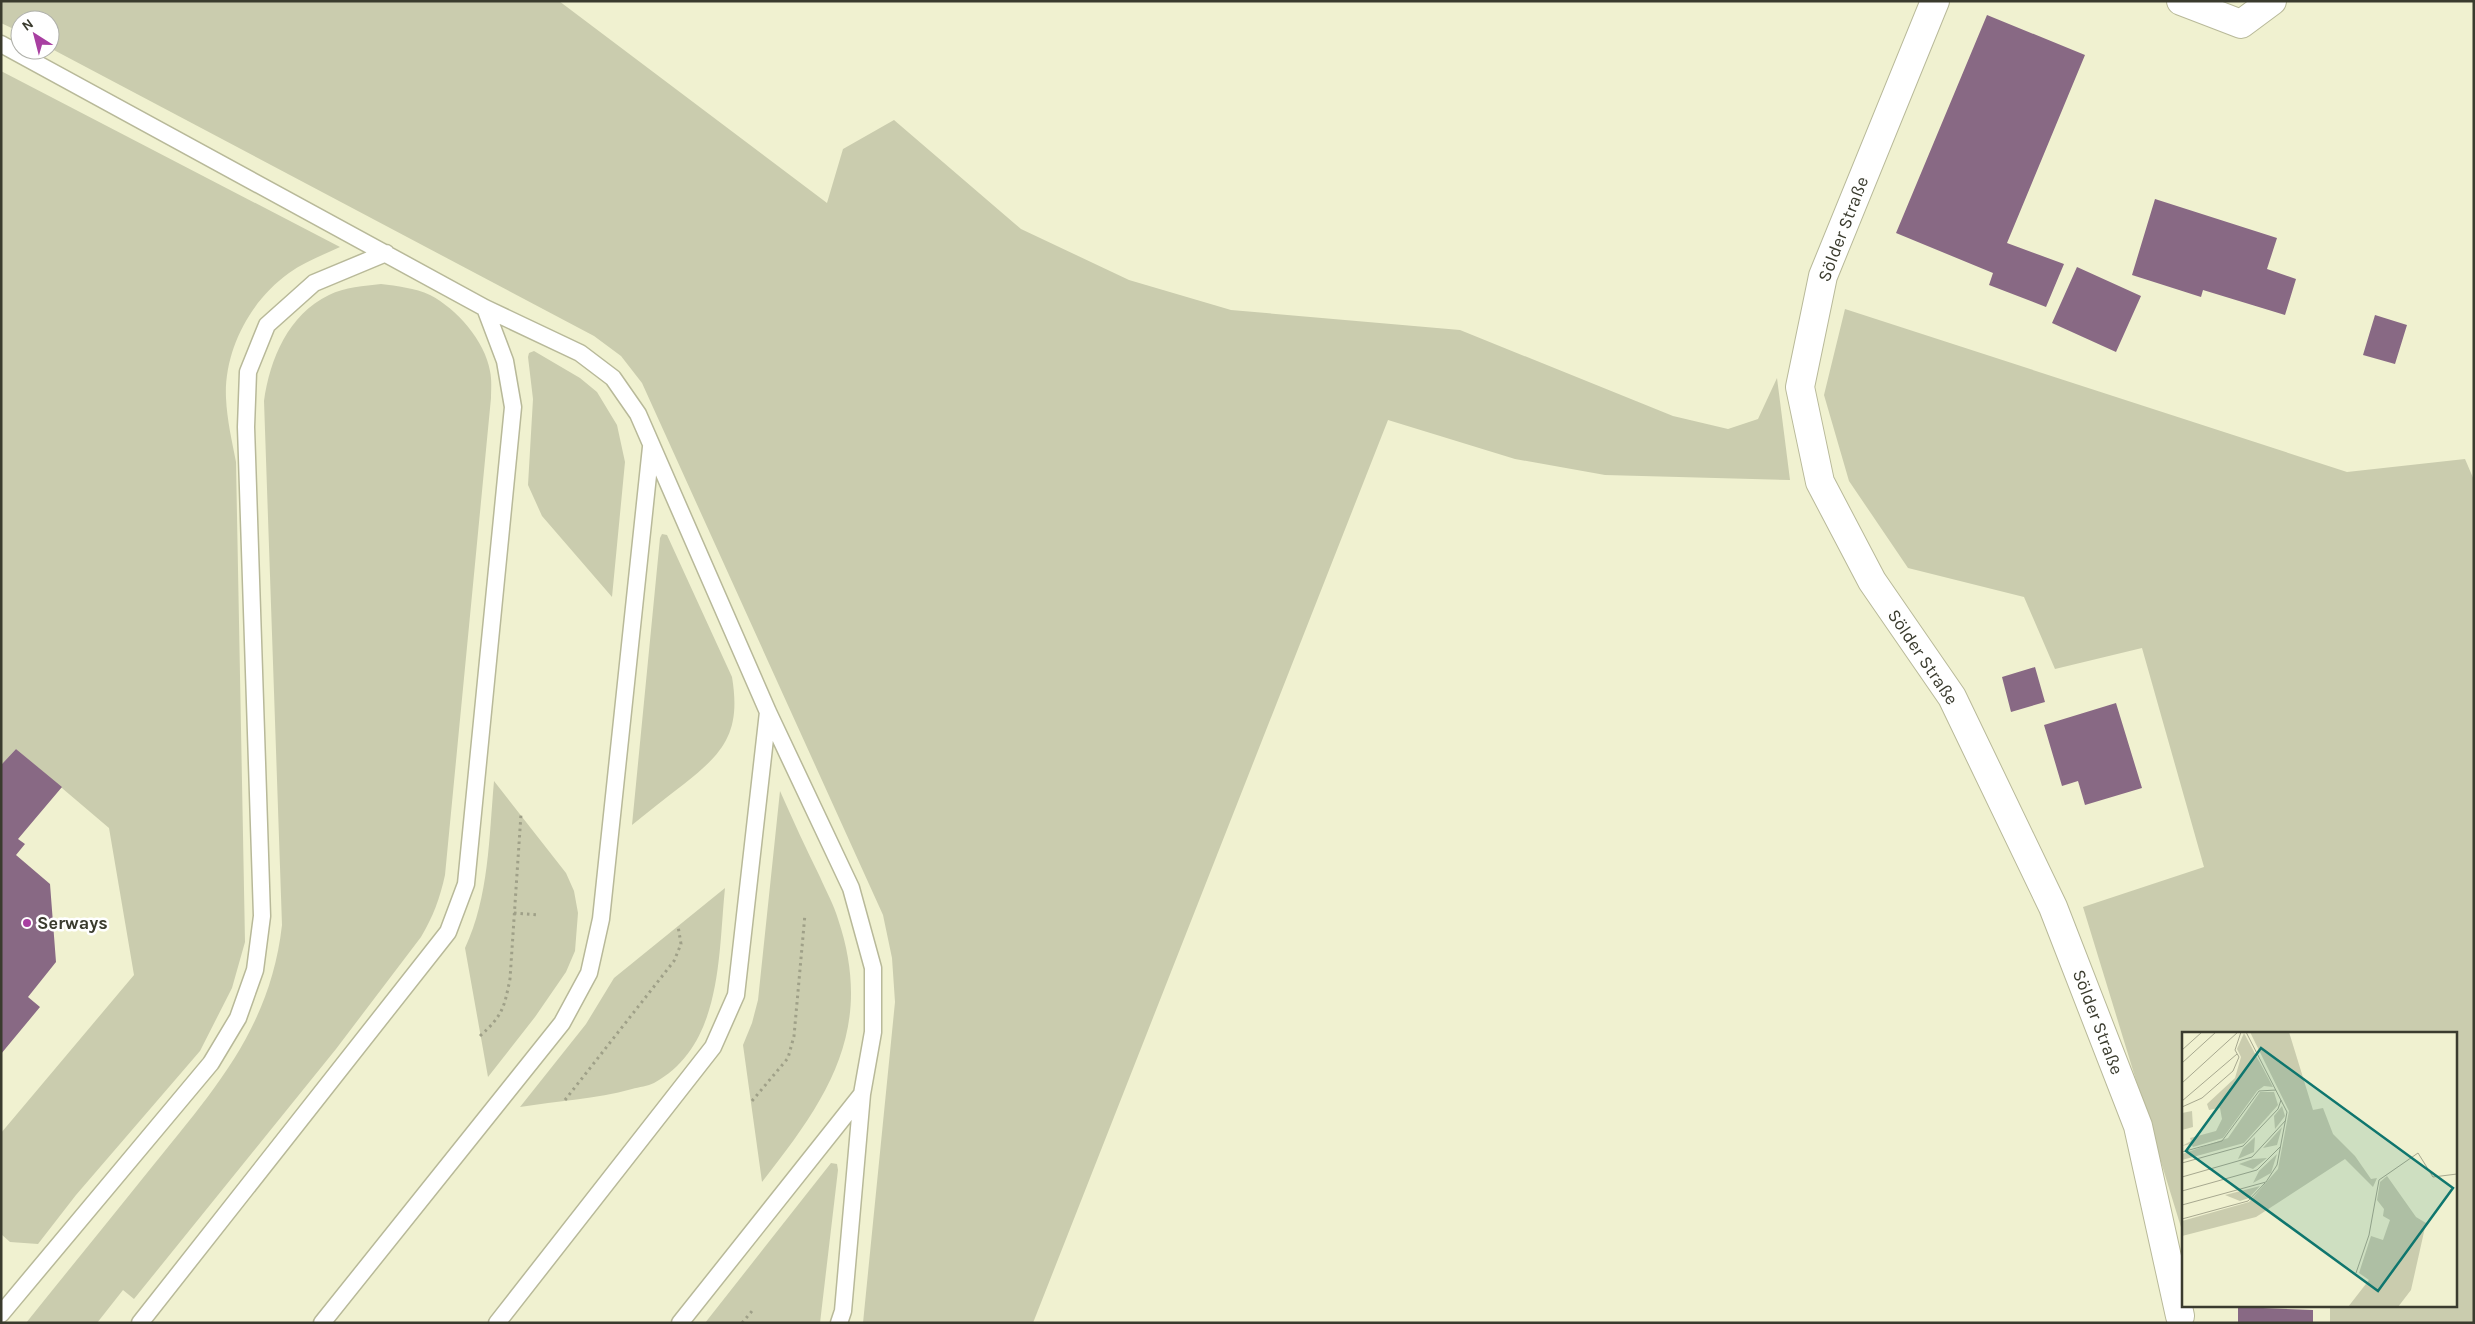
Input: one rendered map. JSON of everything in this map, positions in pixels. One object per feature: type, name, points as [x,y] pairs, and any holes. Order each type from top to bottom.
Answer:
[{"type":"street","name":"Sölder Straße","points":[[1935,1],[1823,276],[1800,387],[1820,482],[1872,582],[1952,697],[2053,907],[2138,1126],[2180,1316]]},
{"type":"street","points":[[2181,1],[2241,24],[2272,1]]},
{"type":"lane","points":[[1,44],[485,308],[580,353],[613,378],[638,414],[768,712],[852,888],[873,968],[873,1032],[862,1094],[842,1311],[839,1323]]},
{"type":"lane","points":[[1,1314],[210,1063],[238,1018],[255,970],[262,916],[246,427],[248,372],[267,325],[314,283],[386,254]]},
{"type":"lane","points":[[140,1323],[448,932],[466,884],[513,407],[505,361],[485,308]]},
{"type":"lane","points":[[322,1323],[562,1023],[589,973],[601,920],[652,446]]},
{"type":"lane","points":[[497,1323],[713,1047],[736,994],[768,712]]},
{"type":"lane","points":[[680,1323],[862,1094]]},
{"type":"path","points":[[480,1036],[498,1020],[505,1003],[510,979],[521,814]]},
{"type":"path","points":[[514,913],[538,915]]},
{"type":"path","points":[[752,1101],[788,1058],[794,1036],[804,914]]},
{"type":"path","points":[[565,1100],[674,961],[681,944],[678,926]]},
{"type":"path","points":[[742,1323],[752,1311]]},
{"type":"green space","points":[[1,1],[559,1],[827,203],[843,149],[894,120],[1021,229],[1129,280],[1231,310],[1460,330],[1673,416],[1728,429],[1758,419],[1777,378],[1790,480],[1605,475],[1515,459],[1388,420],[1033,1323],[863,1323],[895,1002],[892,958],[883,915],[642,383],[621,356],[594,336],[60,53],[60,10],[10,10],[10,27],[1,23]]},
{"type":"green space","points":[[1,71],[340,247],[295,269],[275,284],[262,298],[242,328],[230,362],[227,380],[227,414],[236,462],[245,942],[232,988],[200,1051],[76,1195],[38,1244],[10,1242],[1,1234],[1,1133],[134,975],[109,828],[16,749],[1,765]]},
{"type":"green space","points":[[381,284],[406,288],[430,295],[460,317],[482,348],[491,378],[491,398],[445,875],[438,899],[421,937],[336,1049],[134,1299],[123,1290],[97,1323],[26,1323],[215,1087],[251,1029],[265,997],[275,963],[282,925],[264,401],[276,354],[292,326],[302,314],[335,292]]},
{"type":"green space","points":[[1845,309],[2347,472],[2465,459],[2474,480],[2474,1323],[2330,1323],[2330,1306],[2458,1306],[2458,1032],[2182,1032],[2182,1230],[2083,907],[2204,867],[2142,648],[2055,669],[2024,597],[1908,568],[1849,481],[1824,395]]},
{"type":"green space","points":[[534,351],[580,378],[597,392],[617,425],[625,462],[612,597],[542,516],[528,485],[533,399],[528,357],[529,353]]},
{"type":"green space","points":[[662,534],[667,535],[732,677],[734,712],[732,726],[720,750],[698,772],[632,825],[660,538]]},
{"type":"green space","points":[[494,781],[566,873],[574,891],[578,913],[575,951],[566,972],[535,1017],[488,1077],[465,948],[479,908],[487,866]]},
{"type":"green space","points":[[780,791],[836,914],[848,958],[851,995],[848,1028],[839,1060],[825,1091],[807,1121],[762,1182],[743,1045],[752,1023],[758,1000]]},
{"type":"green space","points":[[725,888],[718,969],[713,996],[705,1022],[693,1046],[677,1066],[654,1083],[646,1086],[576,1100],[520,1107],[586,1024],[614,978]]},
{"type":"green space","points":[[831,1163],[837,1164],[838,1170],[820,1323],[705,1323]]},
{"type":"building","points":[[1987,15],[2085,55],[2007,243],[2064,264],[2046,307],[1989,285],[1993,273],[1896,233]]},
{"type":"building","points":[[2155,199],[2277,238],[2267,269],[2296,279],[2285,315],[2203,290],[2201,297],[2132,275]]},
{"type":"building","points":[[2077,267],[2141,296],[2116,352],[2052,323]]},
{"type":"building","points":[[2375,315],[2407,325],[2395,364],[2363,355]]},
{"type":"building","points":[[2035,667],[2045,702],[2011,712],[2002,677]]},
{"type":"building","points":[[2116,703],[2142,788],[2085,805],[2078,781],[2062,786],[2044,725]]},
{"type":"building","name":"Serways","points":[[16,749],[62,787],[18,839],[25,844],[16,855],[50,884],[56,962],[28,997],[40,1007],[1,1054],[1,765]]},
{"type":"building","points":[[2238,1307],[2313,1310],[2313,1323],[2238,1323]]},
{"type":"place","name":"Serways","points":[[27,923]]}]
